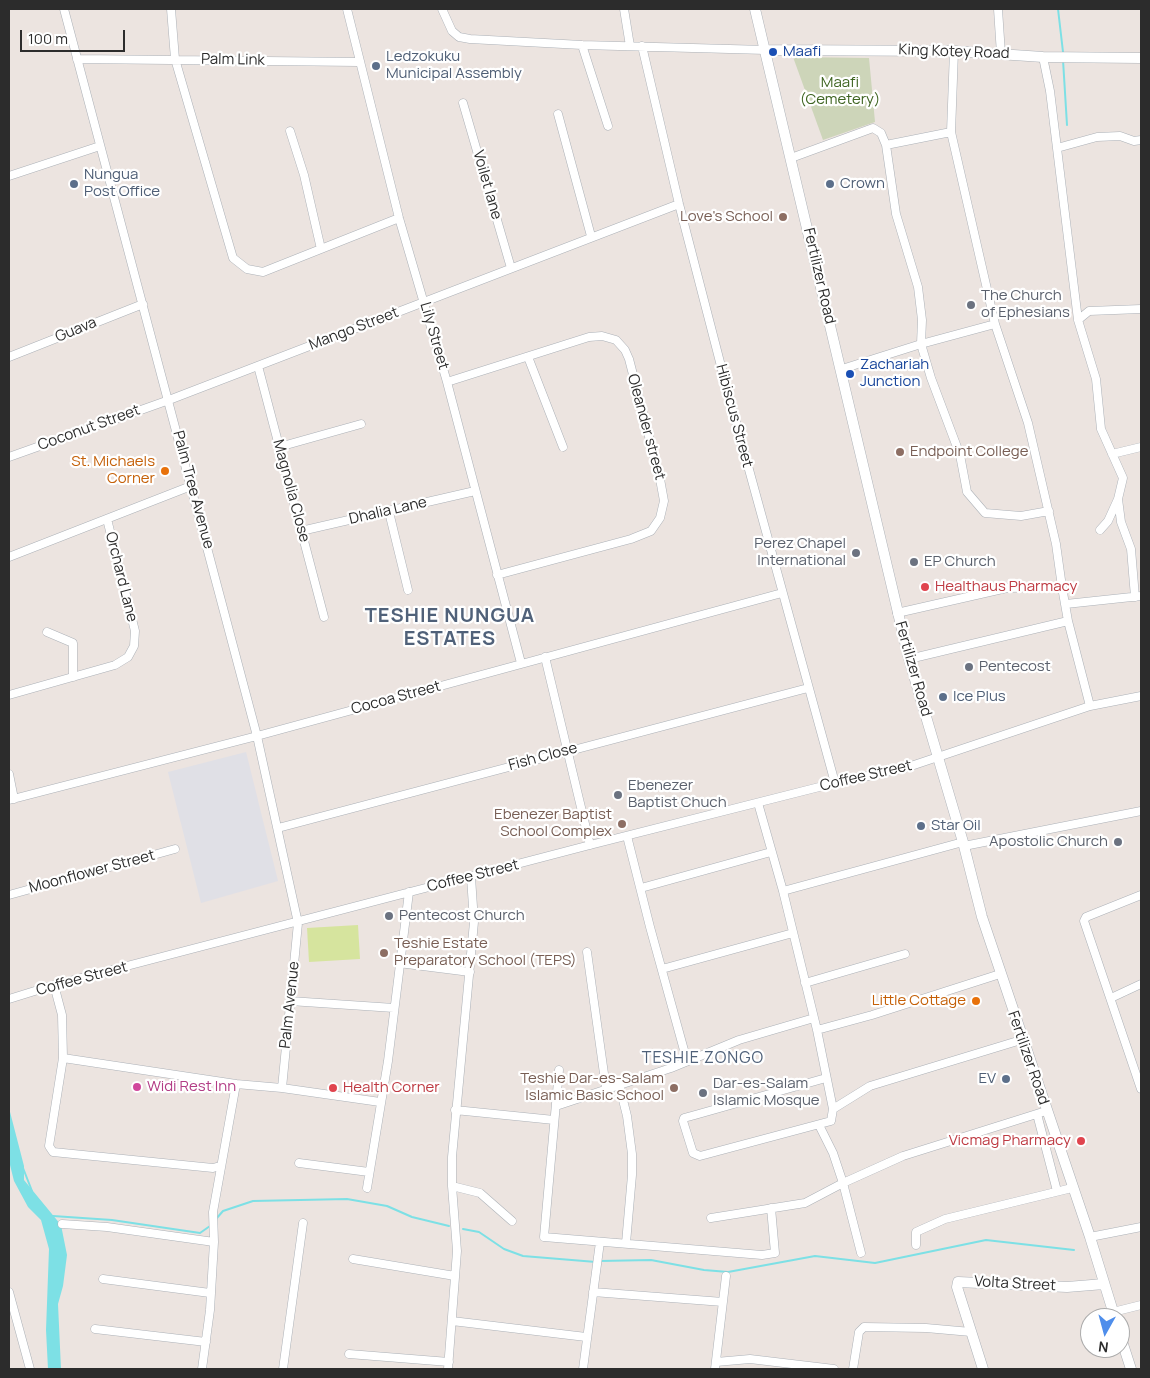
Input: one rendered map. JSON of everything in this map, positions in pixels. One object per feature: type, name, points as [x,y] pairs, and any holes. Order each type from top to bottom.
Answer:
[{"type":"street","points":[[64,9],[78,59]]},
{"type":"street","points":[[171,9],[175,59],[233,258],[246,269],[263,272],[399,218]]},
{"type":"street","name":"Lily Street","points":[[347,9],[399,218],[425,301],[521,663]]},
{"type":"street","points":[[442,9],[452,31],[459,37],[582,45],[766,50]]},
{"type":"street","points":[[624,9],[630,46]]},
{"type":"street","name":"Fertilizer Road","points":[[755,9],[842,369],[909,659],[964,844],[982,917],[1022,1040],[1041,1113],[1090,1237],[1112,1308]]},
{"type":"street","points":[[998,9],[1001,54]]},
{"type":"street","points":[[582,45],[608,126]]},
{"type":"street","name":"Hibiscus Street","points":[[642,46],[679,204],[782,593],[835,784]]},
{"type":"street","name":"King Kotey Road","points":[[766,50],[954,51],[1047,57],[1141,58]]},
{"type":"street","points":[[954,51],[951,132],[996,324],[1028,423],[1056,544],[1068,621],[1090,706]]},
{"type":"street","points":[[1047,57],[1078,320],[1096,380],[1101,429],[1122,478],[1118,499],[1108,522],[1100,530]]},
{"type":"street","name":"Palm Link","points":[[78,59],[359,62]]},
{"type":"street","name":"Palm Tree Avenue","points":[[78,59],[257,736],[298,923]]},
{"type":"street","name":"Voilet lane","points":[[463,102],[510,268]]},
{"type":"street","points":[[558,114],[591,236]]},
{"type":"street","points":[[791,158],[873,128],[881,133],[886,145],[896,214],[918,287],[921,307],[922,344],[931,378],[960,455],[967,492],[985,513],[1020,516],[1049,511]]},
{"type":"street","points":[[290,131],[304,175],[321,249]]},
{"type":"street","points":[[886,145],[951,132]]},
{"type":"street","points":[[1057,148],[1097,137],[1120,136],[1141,140]]},
{"type":"street","points":[[9,175],[100,146]]},
{"type":"street","name":"Mango Street","points":[[169,400],[591,236],[679,204]]},
{"type":"street","name":"Guava","points":[[9,357],[143,304]]},
{"type":"street","points":[[1078,320],[1089,311],[1141,308]]},
{"type":"street","points":[[842,369],[922,344],[996,324]]},
{"type":"street","name":"Oleander street","points":[[447,382],[589,337],[602,336],[616,340],[626,350],[660,479],[664,501],[660,518],[651,531],[631,540],[497,575]]},
{"type":"street","points":[[528,357],[563,447]]},
{"type":"street","name":"Magnolia Close","points":[[258,366],[324,617]]},
{"type":"street","name":"Coconut Street","points":[[9,457],[169,400]]},
{"type":"street","points":[[278,447],[361,424]]},
{"type":"street","points":[[1112,454],[1141,447]]},
{"type":"street","points":[[9,557],[191,486]]},
{"type":"street","name":"Dhalia Lane","points":[[301,531],[475,491]]},
{"type":"street","points":[[1066,604],[1138,597],[1131,549],[1121,522],[1118,499]]},
{"type":"street","points":[[389,512],[408,590]]},
{"type":"street","name":"Orchard Lane","points":[[9,695],[115,665],[128,657],[134,646],[135,631],[107,519]]},
{"type":"street","points":[[897,613],[1007,588],[1062,587]]},
{"type":"street","name":"Cocoa Street","points":[[11,800],[257,736],[782,593]]},
{"type":"street","points":[[909,659],[1068,621]]},
{"type":"street","points":[[47,632],[73,643],[73,677]]},
{"type":"street","points":[[545,657],[590,845]]},
{"type":"street","name":"Fish Close","points":[[278,828],[808,688]]},
{"type":"street","name":"Coffee Street","points":[[9,999],[54,985],[298,923],[590,845],[905,768],[1090,706],[1141,696]]},
{"type":"street","points":[[9,774],[11,800]]},
{"type":"street","points":[[758,803],[783,891],[817,1030],[833,1109],[831,1121],[696,1156],[693,1153],[683,1120],[826,1078]]},
{"type":"street","points":[[783,891],[964,844],[1141,811]]},
{"type":"street","points":[[627,836],[687,1061]]},
{"type":"street","name":"Moonflower Street","points":[[9,895],[175,849]]},
{"type":"street","points":[[641,888],[771,852]]},
{"type":"street","points":[[349,1354],[449,1366],[457,1244],[452,1186],[455,1110],[470,972],[474,904],[471,877]]},
{"type":"street","points":[[367,1188],[388,1061],[409,892]]},
{"type":"street","points":[[1140,1083],[1084,919],[1141,895]]},
{"type":"street","name":"Palm Avenue","points":[[282,1088],[298,923]]},
{"type":"street","points":[[662,969],[793,933]]},
{"type":"street","points":[[587,952],[606,1088]]},
{"type":"street","points":[[805,983],[905,954]]},
{"type":"street","points":[[399,963],[470,972]]},
{"type":"street","points":[[817,1030],[872,1015],[1000,974]]},
{"type":"street","points":[[1111,998],[1141,984]]},
{"type":"street","points":[[54,985],[62,1015],[63,1058],[49,1146],[53,1152],[213,1168],[220,1166]]},
{"type":"street","points":[[290,1001],[394,1008]]},
{"type":"street","points":[[556,1106],[671,1068],[738,1040],[814,1018]]},
{"type":"street","points":[[833,1109],[870,1086],[1022,1040]]},
{"type":"street","points":[[63,1058],[236,1084],[282,1088],[380,1102]]},
{"type":"street","points":[[558,1070],[544,1237],[762,1256],[775,1253],[771,1208]]},
{"type":"street","points":[[202,1369],[214,1242],[213,1212],[236,1084]]},
{"type":"street","points":[[619,1084],[627,1116],[632,1154],[626,1243]]},
{"type":"street","points":[[455,1110],[554,1120]]},
{"type":"street","points":[[711,1218],[805,1203],[902,1156],[1041,1113],[1057,1191]]},
{"type":"street","points":[[819,1124],[833,1153],[843,1183],[861,1253]]},
{"type":"street","points":[[299,1163],[369,1172]]},
{"type":"street","points":[[452,1186],[480,1193],[512,1221]]},
{"type":"street","points":[[916,1245],[916,1232],[945,1220],[1072,1188]]},
{"type":"street","points":[[283,1369],[302,1223]]},
{"type":"street","points":[[62,1224],[107,1227],[214,1242]]},
{"type":"street","points":[[1090,1237],[1141,1227]]},
{"type":"street","points":[[583,1369],[600,1242]]},
{"type":"street","points":[[352,1259],[455,1276]]},
{"type":"street","points":[[726,1276],[716,1366],[750,1359],[834,1369]]},
{"type":"street","points":[[103,1279],[210,1293]]},
{"type":"street","name":"Volta Street","points":[[983,1369],[957,1287],[958,1282],[1067,1287],[1104,1284]]},
{"type":"street","points":[[9,1292],[30,1369]]},
{"type":"street","points":[[593,1292],[723,1302]]},
{"type":"street","points":[[452,1321],[586,1337]]},
{"type":"street","points":[[853,1369],[859,1332],[864,1327],[926,1328],[971,1332]]},
{"type":"street","points":[[95,1329],[206,1342]]},
{"type":"shaded area","points":[[246,752],[278,881],[201,903],[168,772]]},
{"type":"green space","name":"Maafi (Cemetery)","points":[[793,57],[869,58],[875,122],[823,140]]},
{"type":"green space","points":[[358,925],[360,959],[309,962],[307,928]]},
{"type":"water","points":[[9,1108],[24,1166],[24,1180],[61,1225],[67,1255],[63,1286],[58,1304],[61,1369],[48,1369],[46,1330],[49,1249],[41,1220],[28,1207],[14,1181],[9,1161]]},
{"type":"waterway","points":[[1058,9],[1063,52]]},
{"type":"waterway","points":[[1063,60],[1067,125]]},
{"type":"waterway","points":[[23,1168],[32,1191]]},
{"type":"waterway","points":[[216,1219],[223,1211],[253,1201],[347,1199],[387,1206],[412,1217],[449,1226]]},
{"type":"waterway","points":[[53,1216],[112,1220],[200,1233],[210,1226]]},
{"type":"waterway","points":[[463,1229],[479,1232],[504,1249],[523,1256],[596,1262]]},
{"type":"waterway","points":[[600,1261],[651,1260],[704,1270],[728,1272],[815,1256],[875,1263],[986,1240],[1074,1250]]},
{"type":"place","name":"Maafi","points":[[773,52]]},
{"type":"place","name":"Ledzokuku Municipal Assembly","points":[[376,66]]},
{"type":"place","name":"Nungua Post Office","points":[[74,184]]},
{"type":"place","name":"Crown","points":[[830,184]]},
{"type":"place","name":"Love's School","points":[[783,217]]},
{"type":"place","name":"The Church of Ephesians","points":[[971,305]]},
{"type":"place","name":"Zachariah Junction","points":[[850,374]]},
{"type":"place","name":"Endpoint College","points":[[900,452]]},
{"type":"place","name":"St. Michaels Corner","points":[[165,471]]},
{"type":"place","name":"Perez Chapel International","points":[[856,553]]},
{"type":"place","name":"EP Church","points":[[914,562]]},
{"type":"place","name":"Healthaus Pharmacy","points":[[925,587]]},
{"type":"place","name":"Pentecost","points":[[969,667]]},
{"type":"place","name":"Ice Plus","points":[[943,697]]},
{"type":"place","name":"Ebenezer Baptist Chuch","points":[[618,795]]},
{"type":"place","name":"Ebenezer Baptist School Complex","points":[[622,824]]},
{"type":"place","name":"Star Oil","points":[[921,826]]},
{"type":"place","name":"Apostolic Church","points":[[1118,842]]},
{"type":"place","name":"Pentecost Church","points":[[389,916]]},
{"type":"place","name":"Teshie Estate Preparatory School (TEPS)","points":[[384,953]]},
{"type":"place","name":"Little Cottage","points":[[976,1001]]},
{"type":"place","name":"EV","points":[[1006,1079]]},
{"type":"place","name":"Widi Rest Inn","points":[[137,1087]]},
{"type":"place","name":"Health Corner","points":[[333,1088]]},
{"type":"place","name":"Teshie Dar-es-Salam Islamic Basic School","points":[[674,1088]]},
{"type":"place","name":"Dar-es-Salam Islamic Mosque","points":[[703,1093]]},
{"type":"place","name":"Vicmag Pharmacy","points":[[1081,1141]]},
{"type":"district","name":"TESHIE NUNGUA ESTATES","points":[[450,628]]},
{"type":"district","name":"TESHIE ZONGO","points":[[703,1059]]}]
